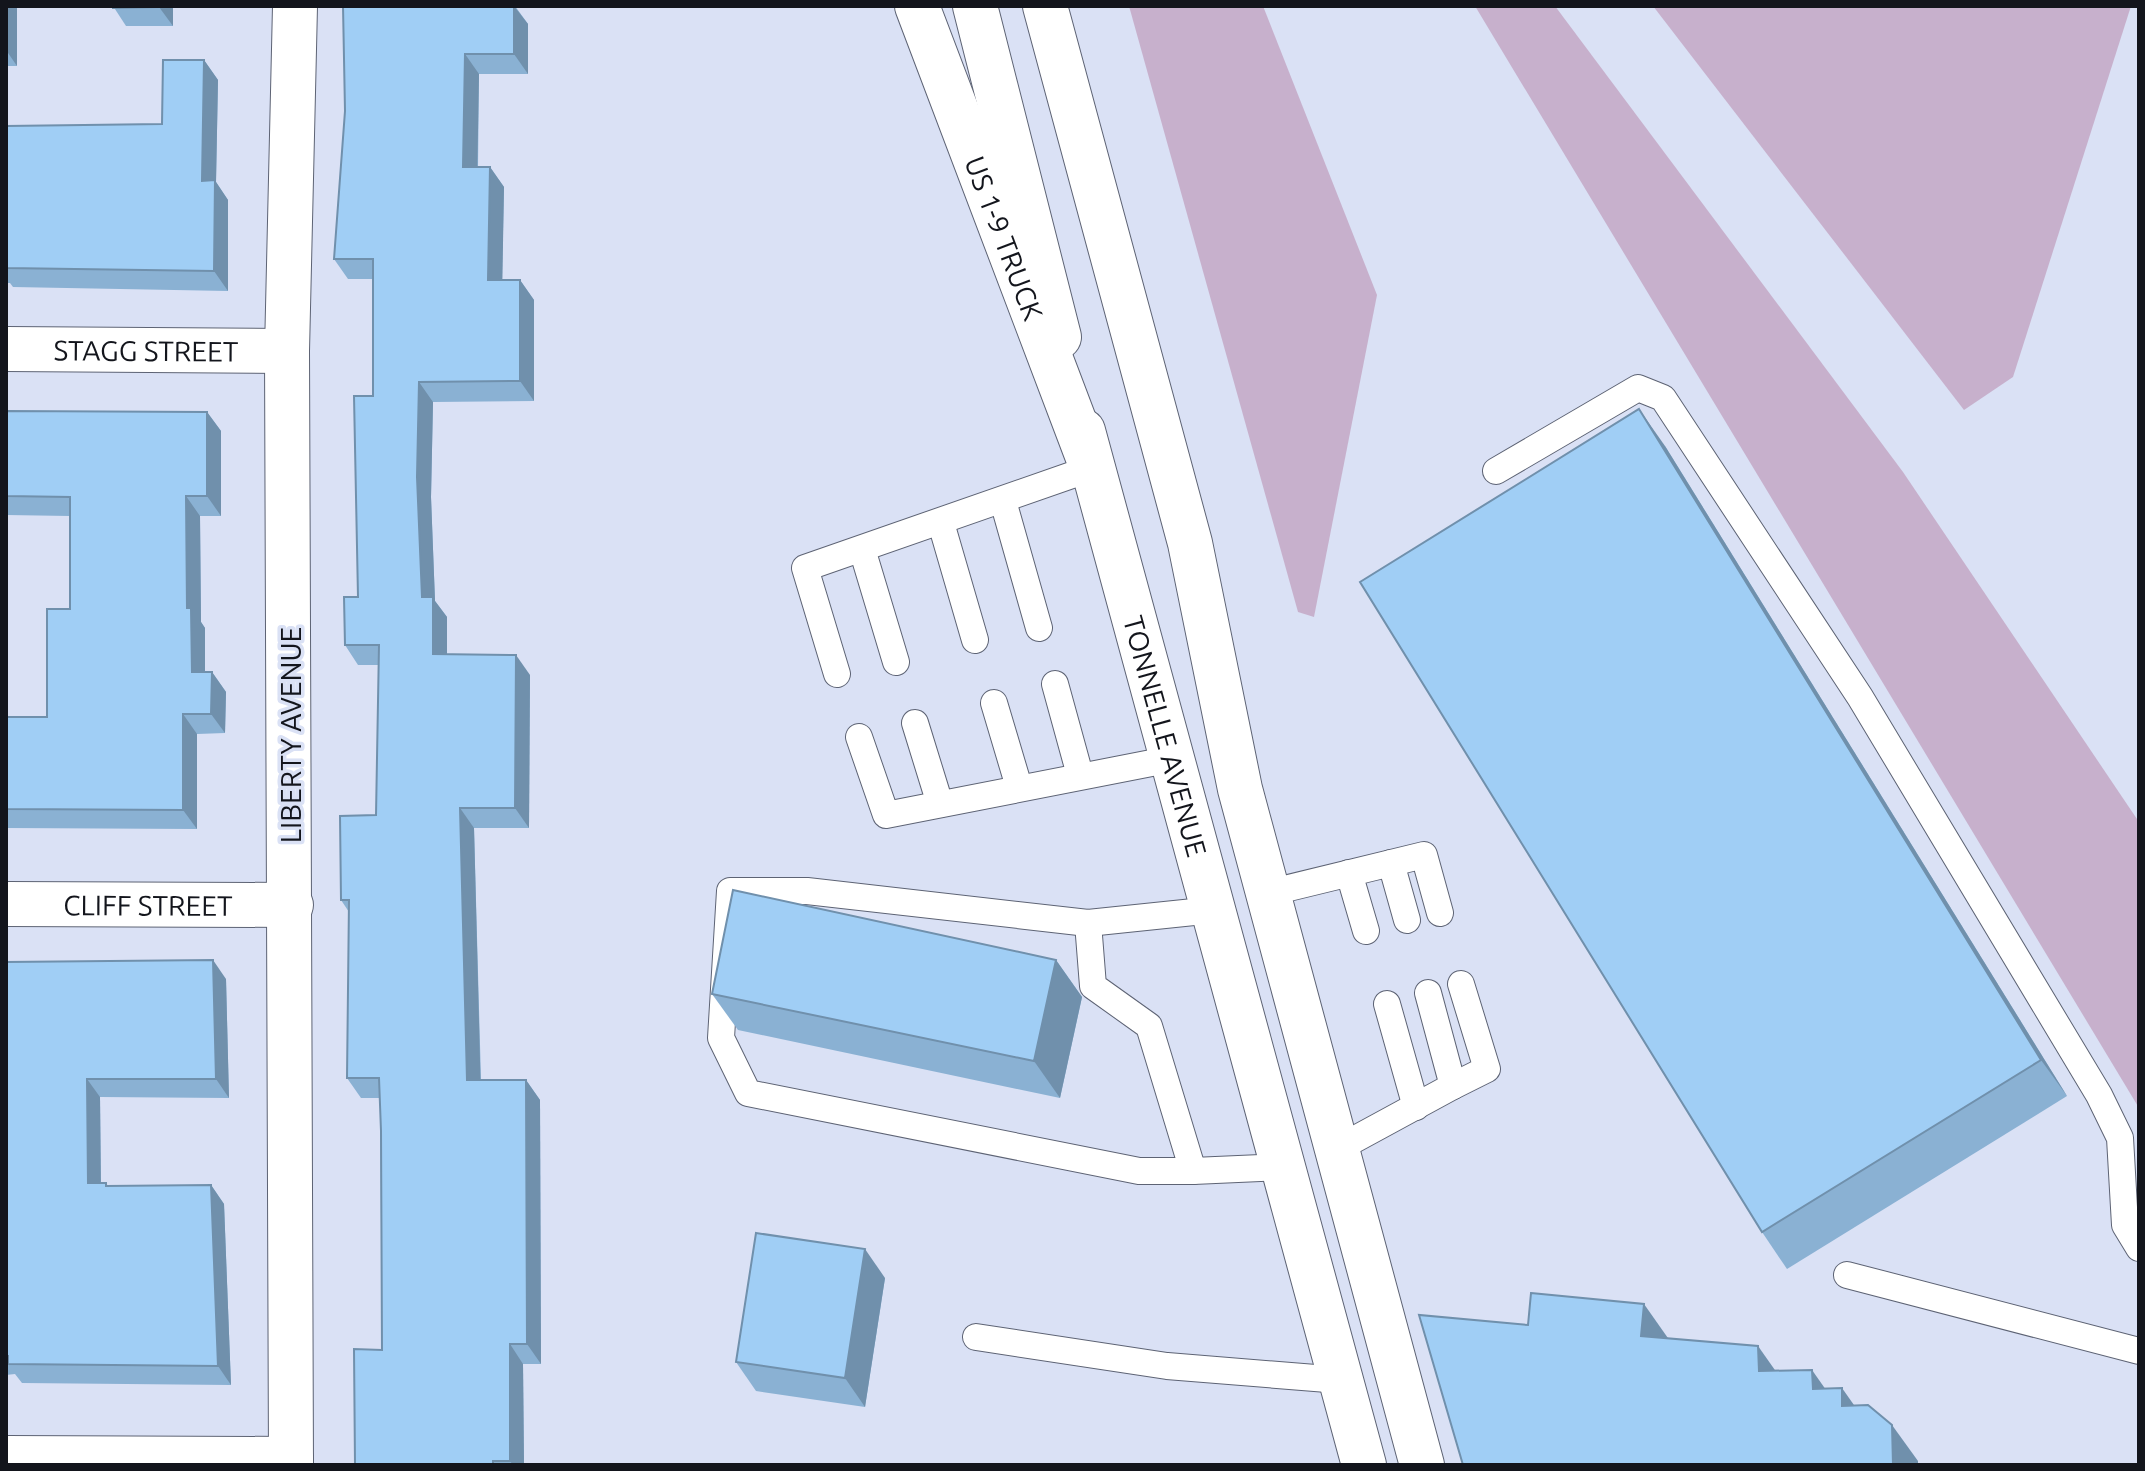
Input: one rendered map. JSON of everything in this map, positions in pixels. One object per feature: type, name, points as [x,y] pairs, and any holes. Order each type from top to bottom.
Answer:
[{"type":"main road","name":"LIBERTY AVENUE","points":[[291,1462],[287,351],[295,6]]},
{"type":"main road","name":"US 1-9 TRUCK","points":[[917,6],[1092,468]]},
{"type":"main road","name":"TONNELLE AVENUE","points":[[975,6],[1092,468],[1364,1465]]},
{"type":"main road","name":"TONNELLE AVENUE","points":[[1045,6],[1190,543],[1230,749],[1422,1465]]},
{"type":"main road","name":"STAGG STREET","points":[[6,349],[287,351]]},
{"type":"main road","name":"CLIFF STREET","points":[[6,904],[291,905]]},
{"type":"main road","points":[[6,1458],[291,1462]]},
{"type":"lane","points":[[1496,471],[1638,388],[1663,398],[1860,697],[2099,1095],[2120,1138],[2125,1225],[2139,1248]]},
{"type":"lane","points":[[837,674],[805,568],[1092,468]]},
{"type":"lane","points":[[1003,501],[1039,628]]},
{"type":"lane","points":[[941,523],[975,640]]},
{"type":"lane","points":[[862,549],[896,662]]},
{"type":"lane","points":[[1055,684],[1080,775]]},
{"type":"lane","points":[[994,703],[1019,787]]},
{"type":"lane","points":[[915,723],[940,804]]},
{"type":"lane","points":[[859,737],[886,815],[1172,759]]},
{"type":"lane","points":[[1268,893],[1424,855],[1440,913]]},
{"type":"lane","points":[[1391,863],[1407,920]]},
{"type":"lane","points":[[1349,873],[1366,931]]},
{"type":"lane","points":[[1213,910],[1088,923],[807,891],[730,891],[721,1038],[748,1093],[1139,1171],[1283,1167]]},
{"type":"lane","points":[[1088,923],[1093,986],[1149,1026],[1193,1171]]},
{"type":"lane","points":[[1337,1149],[1487,1069],[1461,984]]},
{"type":"lane","points":[[1428,993],[1453,1086]]},
{"type":"lane","points":[[1387,1004],[1416,1107]]},
{"type":"lane","points":[[1847,1275],[2139,1351]]},
{"type":"lane","points":[[976,1337],[1167,1366],[1340,1380]]},
{"type":"shaded area","points":[[1129,6],[1263,6],[1377,295],[1314,617],[1298,612]]},
{"type":"shaded area","points":[[1475,6],[1555,6],[1903,472],[2139,822],[2139,1108]]},
{"type":"shaded area","points":[[1653,6],[2131,6],[2013,377],[1964,410]]},
{"type":"building","points":[[159,6],[159,7],[113,8]]},
{"type":"building","points":[[343,6],[514,6],[514,54],[465,54],[463,167],[490,167],[488,280],[520,280],[520,381],[419,382],[417,477],[422,597],[433,597],[433,654],[516,655],[515,808],[460,808],[467,1080],[526,1080],[527,1344],[510,1344],[510,1461],[493,1461],[493,1465],[355,1465],[354,1349],[382,1350],[381,1131],[379,1078],[347,1078],[349,900],[341,900],[340,816],[376,815],[379,645],[345,645],[344,597],[358,597],[354,396],[373,396],[373,259],[334,259],[345,111]]},
{"type":"building","points":[[163,60],[204,60],[202,181],[215,180],[214,271],[6,268],[6,126],[162,124]]},
{"type":"building","points":[[1639,409],[2041,1060],[1762,1232],[1360,582]]},
{"type":"building","points":[[6,411],[207,412],[207,496],[186,496],[187,608],[191,608],[192,672],[212,672],[211,714],[183,714],[183,810],[6,809],[6,717],[47,717],[47,609],[70,609],[70,497],[6,496]]},
{"type":"building","points":[[733,890],[1056,960],[1034,1061],[712,994]]},
{"type":"building","points":[[213,960],[216,1079],[87,1079],[88,1183],[106,1183],[106,1186],[211,1185],[218,1366],[8,1364],[6,962]]},
{"type":"building","points":[[756,1233],[865,1249],[845,1378],[736,1362]]},
{"type":"building","points":[[1531,1293],[1644,1304],[1641,1336],[1758,1346],[1759,1371],[1812,1370],[1813,1389],[1842,1388],[1842,1406],[1868,1405],[1892,1425],[1893,1465],[1463,1465],[1419,1315],[1528,1325]]}]
